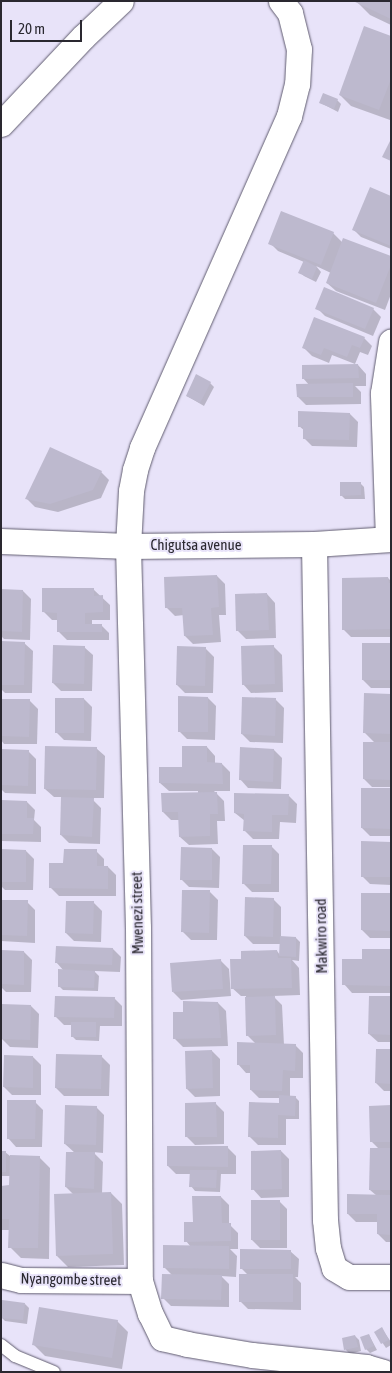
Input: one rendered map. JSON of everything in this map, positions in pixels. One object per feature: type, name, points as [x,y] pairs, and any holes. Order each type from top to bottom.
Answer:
[{"type":"street","points":[[1,124],[83,37],[121,1]]},
{"type":"street","name":"Mwenezi street","points":[[281,1],[290,13],[299,49],[297,84],[289,116],[142,448],[131,491],[128,546],[138,928],[140,1281],[150,1312],[162,1338],[300,1366]]},
{"type":"street","points":[[390,539],[383,393],[391,342]]},
{"type":"street","name":"Chigutsa avenue","points":[[1,541],[128,546],[314,544],[390,539]]},
{"type":"street","name":"Makwiro road","points":[[314,544],[325,1201],[328,1248],[334,1268],[349,1277],[391,1277]]},
{"type":"street","name":"Nyangombe street","points":[[1,1275],[21,1280],[140,1281]]},
{"type":"street","points":[[300,1366],[366,1367],[383,1372]]},
{"type":"lane","points":[[1,1345],[14,1356],[54,1372]]},
{"type":"building","points":[[353,1],[391,1],[391,19]]},
{"type":"building","points":[[364,26],[391,36],[391,79],[379,110],[339,95]]},
{"type":"building","points":[[323,93],[338,99],[334,109],[319,103]]},
{"type":"building","points":[[391,139],[391,161],[382,157]]},
{"type":"building","points":[[370,187],[391,196],[391,246],[352,230]]},
{"type":"building","points":[[281,211],[334,232],[321,265],[268,244]]},
{"type":"building","points":[[343,238],[391,256],[391,265],[376,303],[326,283]]},
{"type":"building","points":[[304,260],[317,267],[312,279],[298,273]]},
{"type":"building","points":[[324,287],[374,308],[365,329],[315,309]]},
{"type":"building","points":[[314,317],[365,337],[360,348],[352,345],[347,357],[324,348],[321,355],[302,348]]},
{"type":"building","points":[[358,364],[359,378],[302,379],[302,365]]},
{"type":"building","points":[[196,374],[211,382],[200,403],[186,396]]},
{"type":"building","points":[[353,383],[353,397],[297,397],[296,384]]},
{"type":"building","points":[[298,411],[350,413],[349,440],[303,439],[303,427],[298,427]]},
{"type":"building","points":[[50,447],[102,471],[93,490],[50,504],[25,499]]},
{"type":"building","points":[[340,482],[361,482],[361,495],[340,496]]},
{"type":"building","points":[[217,575],[219,607],[211,608],[213,635],[184,636],[182,608],[165,608],[164,577]]},
{"type":"building","points":[[388,577],[389,583],[391,583],[391,629],[342,630],[342,578]]},
{"type":"building","points":[[42,588],[94,588],[94,596],[103,595],[103,612],[85,613],[85,624],[102,624],[102,632],[57,632],[57,613],[42,612]]},
{"type":"building","points":[[1,589],[23,590],[22,632],[1,631]]},
{"type":"building","points":[[267,593],[269,630],[236,631],[235,594]]},
{"type":"building","points":[[1,641],[25,642],[24,685],[1,685]]},
{"type":"building","points":[[362,643],[391,643],[391,680],[362,680]]},
{"type":"building","points":[[53,645],[85,646],[84,684],[52,683]]},
{"type":"building","points":[[274,645],[275,684],[242,685],[241,646]]},
{"type":"building","points":[[177,646],[206,647],[205,686],[176,685]]},
{"type":"building","points":[[364,693],[391,694],[391,734],[363,733]]},
{"type":"building","points":[[178,696],[208,697],[208,732],[178,732]]},
{"type":"building","points":[[242,697],[276,698],[275,736],[241,734]]},
{"type":"building","points":[[55,698],[84,698],[84,733],[55,733]]},
{"type":"building","points":[[1,699],[30,699],[29,737],[1,736]]},
{"type":"building","points":[[363,742],[391,742],[391,780],[363,779]]},
{"type":"building","points":[[45,746],[97,747],[96,790],[44,789]]},
{"type":"building","points":[[182,746],[207,746],[207,762],[222,763],[223,784],[159,783],[159,767],[182,767]]},
{"type":"building","points":[[240,747],[274,749],[273,782],[239,780]]},
{"type":"building","points":[[1,749],[29,750],[28,786],[1,785]]},
{"type":"building","points":[[361,788],[391,788],[391,829],[361,828]]},
{"type":"building","points":[[217,792],[218,814],[210,814],[210,836],[179,837],[178,812],[162,812],[161,793]]},
{"type":"building","points":[[234,793],[289,794],[288,815],[272,815],[272,832],[243,831],[244,814],[234,813]]},
{"type":"building","points":[[61,797],[94,798],[92,837],[60,835]]},
{"type":"building","points":[[1,800],[27,801],[27,818],[34,818],[33,834],[1,834]]},
{"type":"building","points":[[361,841],[391,842],[391,877],[361,877]]},
{"type":"building","points":[[243,845],[272,845],[271,884],[242,884]]},
{"type":"building","points":[[181,847],[212,848],[212,880],[180,880]]},
{"type":"building","points":[[1,849],[26,850],[26,882],[1,882]]},
{"type":"building","points":[[64,849],[97,849],[97,866],[108,866],[108,889],[49,888],[49,863],[63,863]]},
{"type":"building","points":[[182,890],[210,890],[209,933],[181,932]]},
{"type":"building","points":[[361,893],[391,893],[391,931],[361,930]]},
{"type":"building","points":[[245,897],[274,898],[273,937],[244,936]]},
{"type":"building","points":[[1,900],[28,900],[27,936],[1,935]]},
{"type":"building","points":[[66,901],[94,901],[93,934],[65,933]]},
{"type":"building","points":[[280,936],[296,937],[296,957],[279,956]]},
{"type":"building","points":[[56,946],[113,948],[112,965],[55,963]]},
{"type":"building","points":[[362,949],[391,949],[391,986],[342,985],[342,959],[362,959]]},
{"type":"building","points":[[1,950],[24,951],[24,985],[1,984]]},
{"type":"building","points":[[277,950],[278,958],[291,958],[292,988],[231,989],[230,959],[241,959],[241,951]]},
{"type":"building","points":[[221,959],[223,989],[172,992],[170,963]]},
{"type":"building","points":[[58,969],[95,971],[94,988],[58,987]]},
{"type":"building","points":[[55,996],[115,997],[114,1018],[54,1017]]},
{"type":"building","points":[[275,996],[276,1035],[246,1036],[245,997]]},
{"type":"building","points":[[369,996],[391,996],[391,1035],[368,1034]]},
{"type":"building","points":[[183,1001],[218,1002],[221,1038],[173,1039],[173,1012],[183,1012]]},
{"type":"building","points":[[1,1004],[31,1005],[30,1040],[1,1039]]},
{"type":"building","points":[[71,1022],[96,1022],[96,1037],[71,1037]]},
{"type":"building","points":[[237,1042],[296,1044],[295,1071],[283,1070],[282,1091],[250,1090],[250,1065],[237,1065]]},
{"type":"building","points":[[376,1049],[391,1049],[391,1084],[375,1083]]},
{"type":"building","points":[[212,1050],[213,1088],[186,1089],[185,1051]]},
{"type":"building","points":[[56,1054],[102,1055],[101,1089],[55,1088]]},
{"type":"building","points":[[4,1055],[33,1056],[33,1088],[3,1087]]},
{"type":"building","points":[[279,1095],[296,1096],[295,1116],[278,1115],[278,1138],[248,1137],[249,1102],[279,1103]]},
{"type":"building","points":[[7,1100],[36,1100],[35,1139],[7,1139]]},
{"type":"building","points":[[216,1102],[217,1137],[185,1137],[185,1103]]},
{"type":"building","points":[[65,1105],[97,1106],[96,1145],[64,1144]]},
{"type":"building","points":[[391,1105],[391,1142],[370,1142],[369,1106]]},
{"type":"building","points":[[167,1146],[228,1146],[228,1167],[167,1166]]},
{"type":"building","points":[[370,1148],[391,1148],[391,1190],[369,1190]]},
{"type":"building","points":[[281,1150],[282,1189],[251,1190],[251,1151]]},
{"type":"building","points":[[1,1151],[6,1151],[6,1172],[1,1172]]},
{"type":"building","points":[[66,1152],[95,1152],[94,1189],[65,1187]]},
{"type":"building","points":[[10,1155],[40,1156],[38,1248],[8,1248],[9,1219],[1,1219],[1,1186],[9,1185]]},
{"type":"building","points":[[190,1170],[217,1170],[216,1188],[189,1187]]},
{"type":"building","points":[[111,1192],[113,1254],[56,1256],[54,1194]]},
{"type":"building","points":[[347,1194],[391,1195],[391,1235],[377,1234],[377,1214],[347,1214]]},
{"type":"building","points":[[192,1196],[221,1196],[222,1223],[231,1223],[231,1241],[184,1242],[184,1222],[193,1222]]},
{"type":"building","points":[[251,1200],[280,1200],[280,1240],[251,1240]]},
{"type":"building","points":[[163,1245],[229,1246],[229,1269],[163,1268]]},
{"type":"building","points":[[240,1249],[291,1250],[291,1269],[240,1269]]},
{"type":"building","points":[[162,1274],[222,1275],[221,1300],[161,1299]]},
{"type":"building","points":[[239,1274],[293,1274],[293,1302],[239,1302]]},
{"type":"building","points":[[2,1300],[25,1303],[23,1320],[1,1318]]},
{"type":"building","points":[[39,1307],[118,1320],[112,1358],[32,1345]]},
{"type":"building","points":[[382,1327],[389,1340],[381,1344],[374,1332]]},
{"type":"building","points":[[369,1334],[374,1346],[365,1350],[360,1337]]},
{"type":"building","points":[[355,1335],[358,1347],[344,1350],[342,1338]]}]
